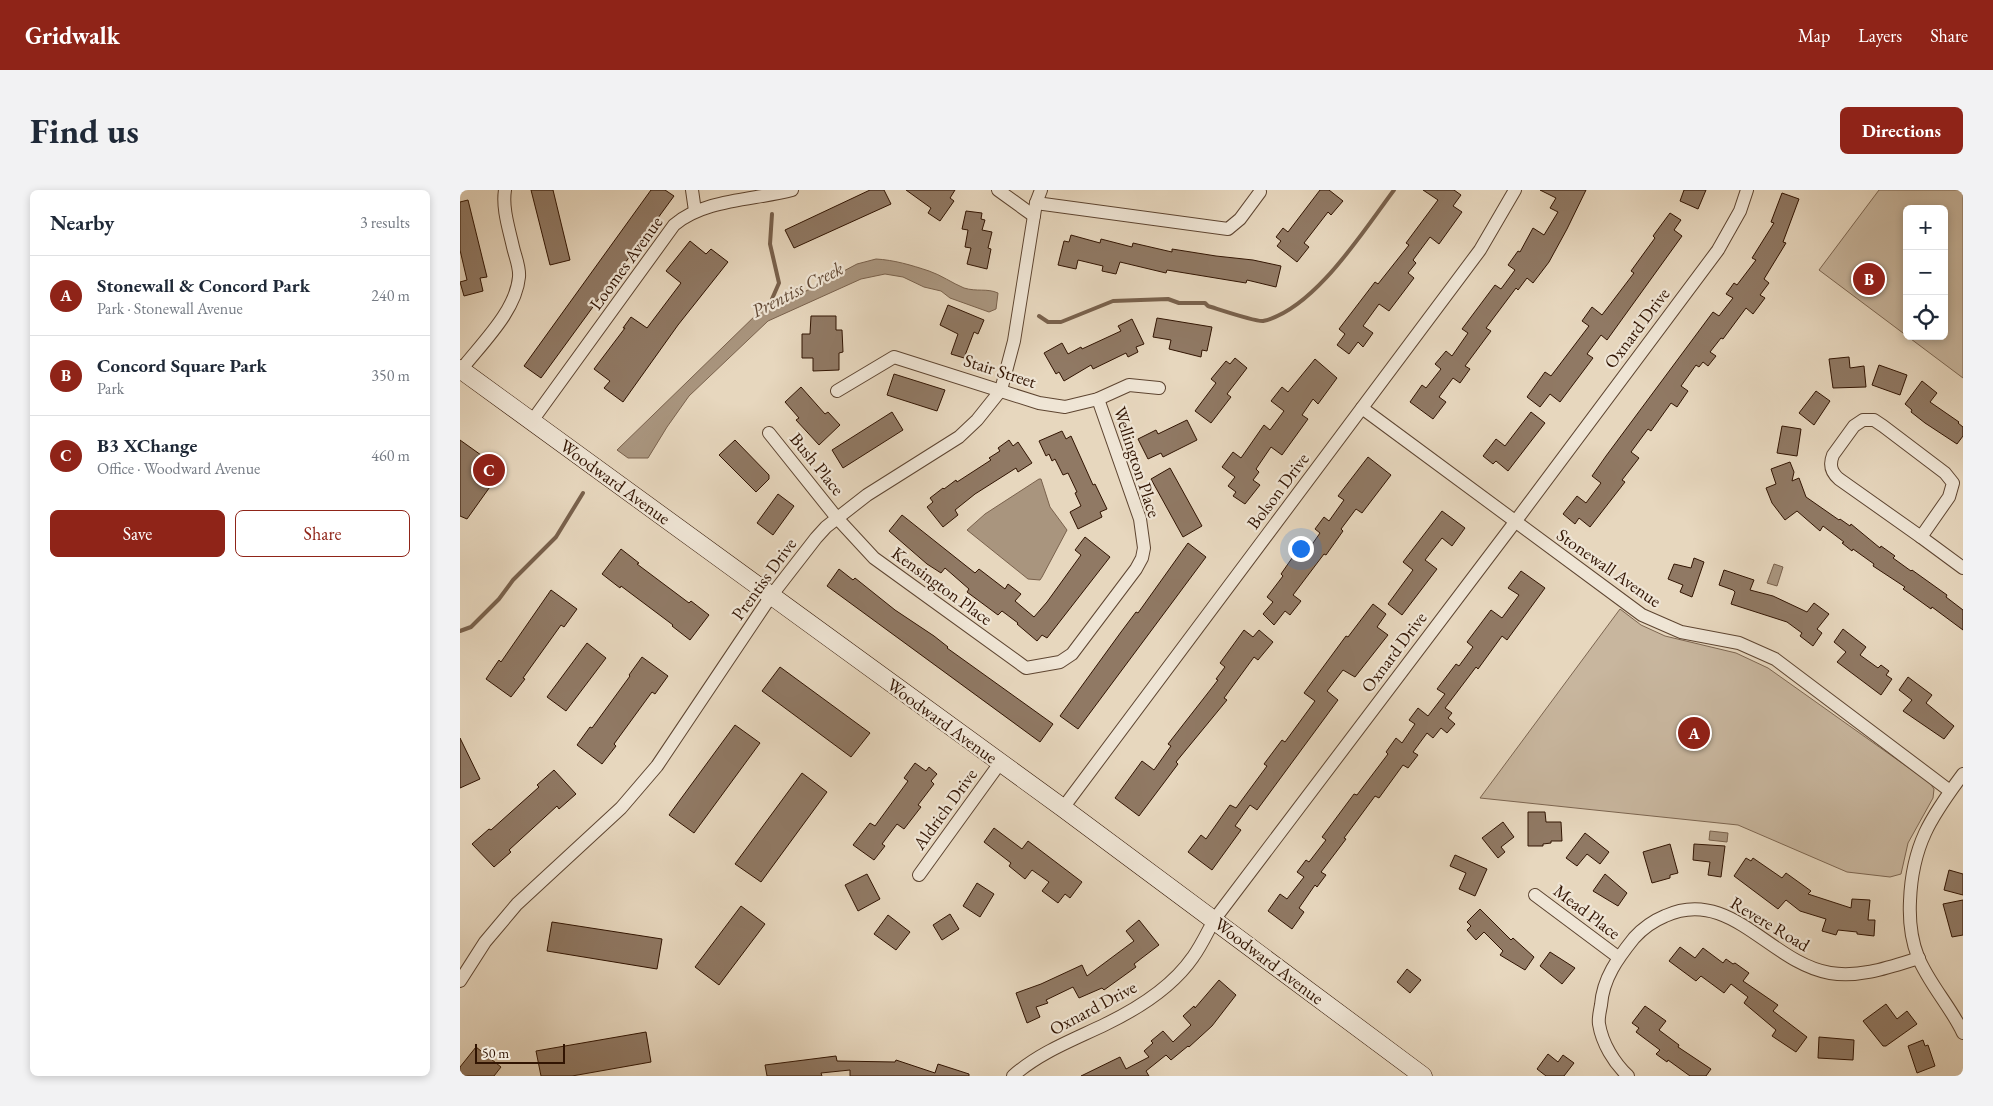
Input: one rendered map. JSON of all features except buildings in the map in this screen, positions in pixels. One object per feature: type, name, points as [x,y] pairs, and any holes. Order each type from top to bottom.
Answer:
[{"type":"main road","name":"Woodward Avenue","points":[[460,369],[1214,920],[1405,1071],[1423,1076]]},
{"type":"street","points":[[460,369],[508,310],[516,293],[519,274],[506,207],[505,190]]},
{"type":"street","points":[[692,190],[694,211]]},
{"type":"street","name":"Loomes Avenue","points":[[532,422],[674,225],[694,211],[705,207],[792,190]]},
{"type":"street","points":[[998,190],[1034,216]]},
{"type":"street","name":"Prentiss Drive","points":[[460,980],[485,942],[517,904],[621,808],[658,766],[772,596],[816,538],[837,518],[867,495],[959,437],[977,420],[1001,390],[1014,340],[1036,203],[1041,190]]},
{"type":"street","name":"Bolson Drive","points":[[1063,808],[1480,250],[1515,190]]},
{"type":"street","name":"Oxnard Drive","points":[[1013,1076],[1041,1055],[1108,1023],[1147,1000],[1180,972],[1193,958],[1214,920],[1718,250],[1740,211],[1747,190]]},
{"type":"street","points":[[1036,203],[1228,229],[1240,219],[1260,192]]},
{"type":"street","name":"Stair Street","points":[[837,391],[894,356],[1039,403],[1065,407],[1098,399],[1129,385],[1159,388]]},
{"type":"street","name":"Wellington Place","points":[[1036,666],[1060,662],[1072,654],[1142,558],[1144,548],[1140,519],[1098,399]]},
{"type":"street","name":"Stonewall Avenue","points":[[1362,408],[1631,608],[1653,621],[1681,632],[1738,644],[1774,659],[1950,791]]},
{"type":"street","points":[[1920,537],[1949,497],[1953,484],[1945,473],[1883,426],[1874,420],[1863,420],[1854,426],[1832,455],[1830,461],[1832,470],[1839,479],[1963,568]]},
{"type":"street","name":"Bush Place","points":[[769,433],[837,518]]},
{"type":"street","name":"Kensington Place","points":[[837,518],[874,558],[1026,668],[1036,666]]},
{"type":"street","name":"Aldrich Drive","points":[[919,875],[1000,764]]},
{"type":"street","points":[[1963,774],[1927,827],[1914,863],[1909,926],[1919,958],[1963,1033]]},
{"type":"street","name":"Mead Place","points":[[1535,895],[1618,957]]},
{"type":"street","name":"Revere Road","points":[[1628,1076],[1611,1055],[1599,1023],[1603,990],[1618,957],[1637,935],[1652,922],[1672,912],[1705,910],[1722,914],[1738,921],[1791,958],[1811,968],[1830,973],[1857,974],[1878,971],[1919,958]]},
{"type":"shaded area","points":[[1879,190],[1963,190],[1963,378],[1912,340],[1948,340],[1948,205],[1903,205],[1903,333],[1819,270]]},
{"type":"shaded area","points":[[876,259],[889,260],[929,271],[964,288],[998,293],[996,309],[989,312],[950,298],[941,291],[924,287],[903,277],[885,274],[861,279],[768,321],[689,396],[648,458],[628,458],[617,450],[760,311],[789,300],[857,264]]},
{"type":"shaded area","points":[[1041,479],[1050,507],[1067,530],[1040,580],[1028,579],[967,530],[985,514]]},
{"type":"shaded area","points":[[1774,564],[1783,567],[1777,586],[1767,583]]},
{"type":"shaded area","points":[[1620,609],[1641,625],[1665,636],[1736,653],[1768,668],[1930,783],[1934,789],[1933,798],[1908,843],[1901,874],[1890,877],[1847,872],[1738,825],[1480,798]]},
{"type":"shaded area","points":[[1710,831],[1728,833],[1727,842],[1709,840]]},
{"type":"waterway","name":"Prentiss Creek","points":[[1039,316],[1048,322],[1061,322],[1113,301],[1168,299],[1179,303],[1205,303],[1208,306],[1253,320],[1263,321],[1282,314],[1301,302],[1319,285],[1353,246],[1394,190]]},
{"type":"waterway","points":[[772,214],[770,244],[779,283],[772,299],[775,308]]},
{"type":"waterway","name":"Prentiss Creek","points":[[460,631],[471,627],[499,599],[513,580],[556,537],[583,493]]},
{"type":"place","name":"Concord Square Park","points":[[1869,279]]},
{"type":"place","name":"B3 XChange","points":[[489,470]]},
{"type":"place","name":"Stonewall & Concord Park","points":[[1694,733]]}]
